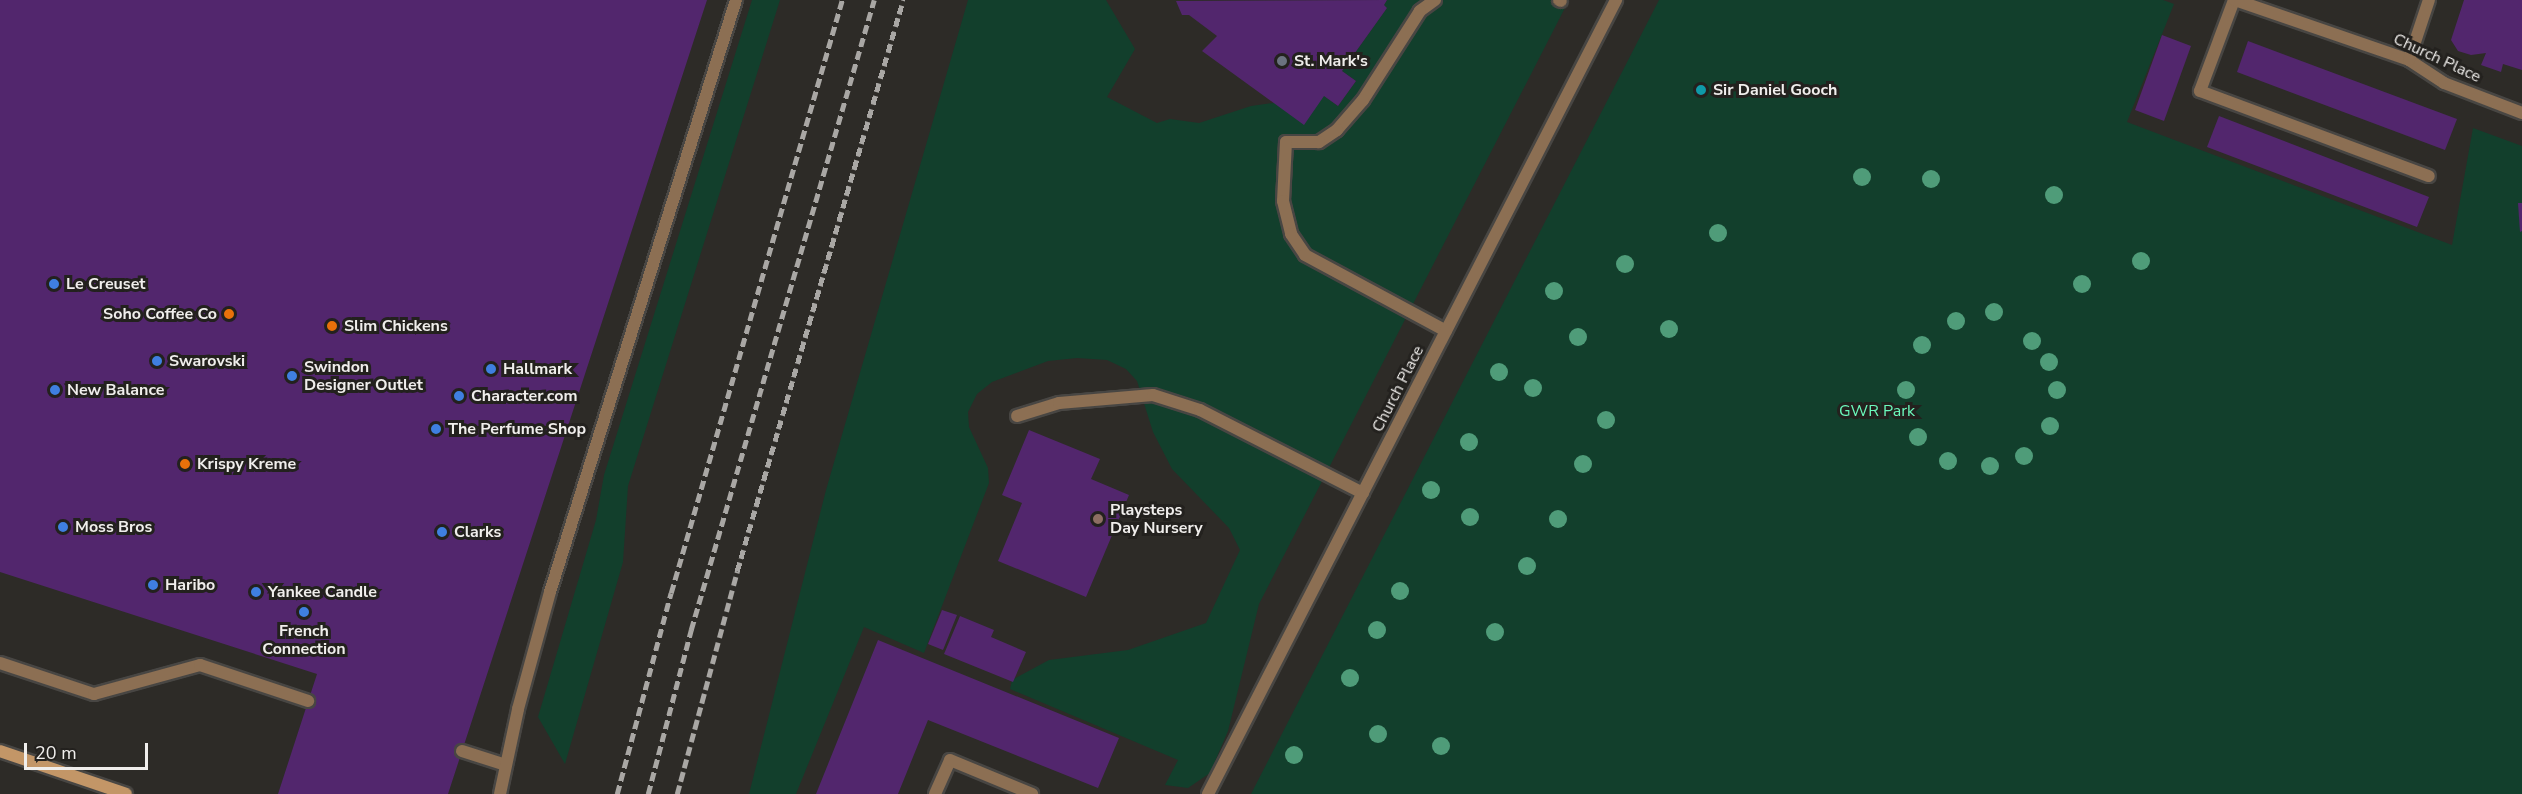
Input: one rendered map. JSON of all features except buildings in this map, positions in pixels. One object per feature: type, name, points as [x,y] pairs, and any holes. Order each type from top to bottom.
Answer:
[{"type":"main road","points":[[0,751],[126,794]]},
{"type":"street","points":[[500,794],[518,709],[573,517],[736,0]]},
{"type":"street","points":[[1435,0],[1420,11],[1363,100],[1337,130],[1319,142],[1286,142],[1283,201],[1291,234],[1305,255],[1446,331]]},
{"type":"street","name":"Church Place","points":[[1208,794],[1616,0]]},
{"type":"street","points":[[2235,0],[2200,91],[2428,176]]},
{"type":"street","name":"Church Place","points":[[2235,0],[2409,60],[2444,83],[2522,113]]},
{"type":"street","points":[[2409,60],[2429,0]]},
{"type":"street","points":[[1017,417],[1059,403],[1153,395],[1200,411],[1363,493]]},
{"type":"street","points":[[0,663],[94,694],[200,665],[308,701]]},
{"type":"street","points":[[462,751],[506,765]]},
{"type":"street","points":[[935,794],[950,760],[1032,794]]},
{"type":"green space","points":[[752,0],[780,0],[628,486],[623,562],[565,764],[538,717],[596,520],[604,475]]},
{"type":"green space","points":[[968,0],[1106,0],[1135,49],[1107,97],[1157,123],[1170,119],[1199,123],[1251,106],[1324,96],[1338,106],[1356,81],[1342,71],[1387,8],[1384,5],[1387,0],[1569,0],[1259,604],[1228,731],[1210,773],[1188,788],[1165,785],[1178,760],[1010,689],[1012,680],[1049,660],[1128,650],[1206,623],[1240,550],[1229,528],[1172,469],[1153,432],[1137,381],[1126,369],[1107,360],[1077,358],[1048,361],[992,382],[977,394],[968,412],[969,427],[988,468],[989,483],[924,653],[864,627],[796,794],[749,794],[826,490]]},
{"type":"green space","name":"GWR Park","points":[[1659,0],[2163,0],[2174,4],[2127,122],[2452,245],[2473,128],[2522,146],[2522,794],[1251,794]]},
{"type":"railway","points":[[617,794],[671,593],[842,0]]},
{"type":"railway","points":[[648,794],[691,630],[874,0]]},
{"type":"railway","points":[[677,794],[737,571],[903,0]]},
{"type":"place","name":"St. Mark's","points":[[1282,61]]},
{"type":"place","name":"Sir Daniel Gooch","points":[[1701,90]]},
{"type":"place","name":"Le Creuset","points":[[54,284]]},
{"type":"place","name":"Soho Coffee Co","points":[[229,314]]},
{"type":"place","name":"Slim Chickens","points":[[332,326]]},
{"type":"place","name":"Swarovski","points":[[157,361]]},
{"type":"place","name":"Hallmark","points":[[491,369]]},
{"type":"place","name":"Swindon Designer Outlet","points":[[292,376]]},
{"type":"place","name":"New Balance","points":[[55,390]]},
{"type":"place","name":"Character.com","points":[[459,396]]},
{"type":"place","name":"The Perfume Shop","points":[[436,429]]},
{"type":"place","name":"Krispy Kreme","points":[[185,464]]},
{"type":"place","name":"Playsteps Day Nursery","points":[[1098,519]]},
{"type":"place","name":"Moss Bros","points":[[63,527]]},
{"type":"place","name":"Clarks","points":[[442,532]]},
{"type":"place","name":"Haribo","points":[[153,585]]},
{"type":"place","name":"Yankee Candle","points":[[256,592]]},
{"type":"place","name":"French Connection","points":[[304,612]]}]
